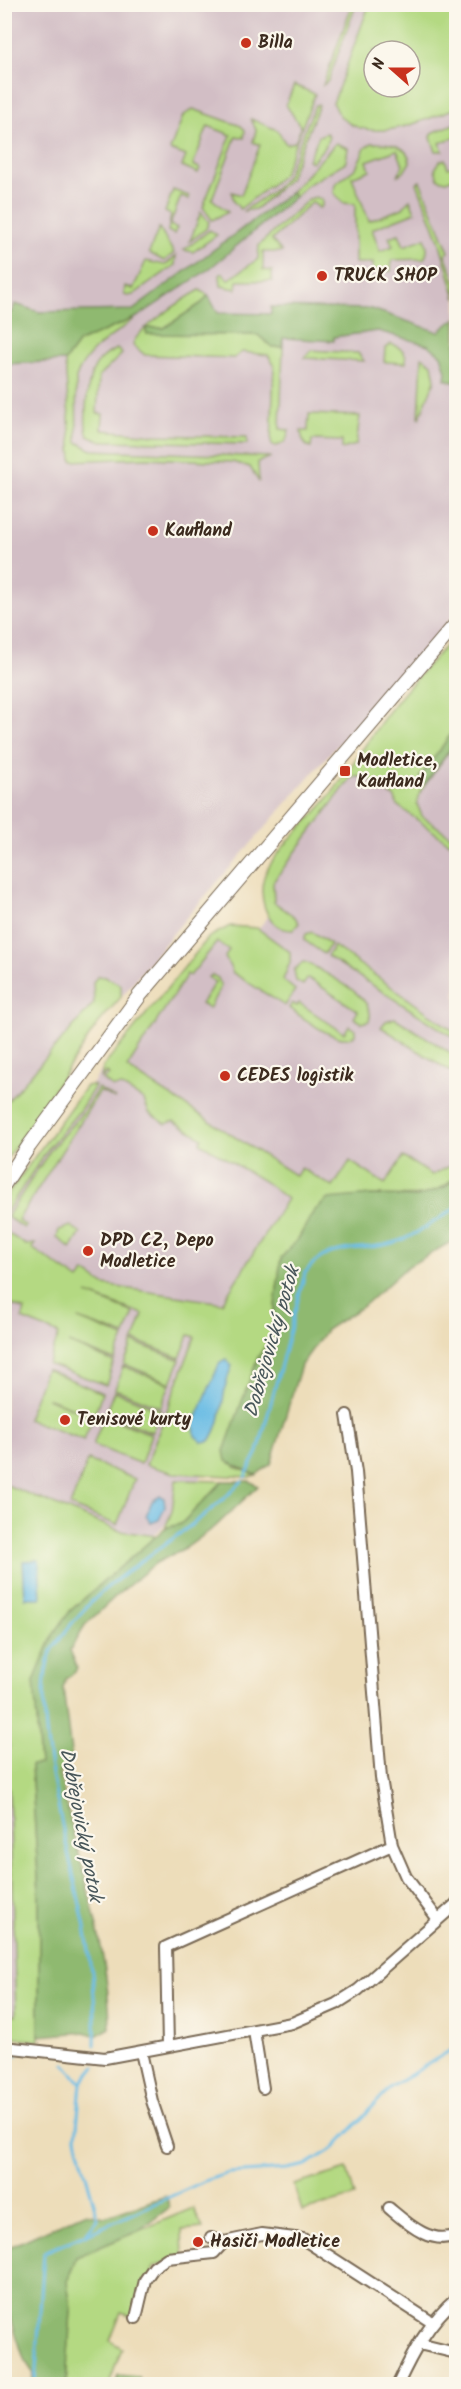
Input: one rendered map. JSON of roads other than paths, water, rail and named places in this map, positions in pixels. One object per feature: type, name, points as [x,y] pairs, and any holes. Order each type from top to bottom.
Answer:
[{"type":"main road","points":[[4,1184],[42,1128],[140,995],[456,624]]},
{"type":"street","points":[[346,1415],[356,1472],[381,1778],[392,1845],[406,1877],[437,1918]]},
{"type":"street","points":[[168,2046],[166,1947],[392,1845]]},
{"type":"street","points":[[4,2047],[105,2058],[292,2023],[350,1995],[381,1972],[437,1918],[456,1904]]},
{"type":"street","points":[[254,2031],[263,2088]]},
{"type":"street","points":[[141,2052],[152,2101],[167,2146]]},
{"type":"street","points":[[389,2208],[414,2229],[441,2238],[456,2235]]},
{"type":"street","points":[[211,2238],[225,2242],[262,2234],[303,2239],[433,2323]]},
{"type":"street","points":[[136,2318],[146,2280],[154,2267],[167,2258],[214,2253],[225,2242]]},
{"type":"street","points":[[398,2385],[419,2344],[433,2323],[456,2299]]},
{"type":"street","points":[[419,2344],[456,2353]]},
{"type":"water","points":[[226,1359],[232,1366],[228,1375],[221,1413],[210,1441],[202,1442],[195,1436],[194,1424],[220,1362]]},
{"type":"water","points":[[160,1496],[164,1498],[165,1507],[159,1520],[151,1523],[146,1516],[152,1501]]},
{"type":"water","points":[[39,1560],[41,1598],[25,1598],[23,1561]]},
{"type":"waterway","name":"Dobřejovický potok","points":[[245,1477],[258,1452],[305,1273],[315,1262],[326,1255],[337,1251],[390,1244],[404,1239],[456,1208]]},
{"type":"waterway","name":"Dobřejovický potok","points":[[95,2045],[94,1989],[88,1947],[47,1740],[44,1700],[47,1667],[56,1644],[78,1616],[98,1596],[121,1576],[209,1511],[242,1481]]},
{"type":"waterway","points":[[85,2235],[207,2180],[229,2173],[287,2169],[306,2165],[334,2148],[391,2087],[456,2049]]},
{"type":"waterway","points":[[4,2055],[17,2055]]},
{"type":"waterway","points":[[65,2064],[81,2083]]},
{"type":"waterway","name":"Dobřejovický potok","points":[[35,2384],[44,2252],[85,2235],[98,2219],[76,2138],[81,2083],[95,2066]]},
{"type":"place","name":"Billa","points":[[246,43]]},
{"type":"place","name":"TRUCK SHOP","points":[[322,276]]},
{"type":"place","name":"Kaufland","points":[[153,531]]},
{"type":"place","name":"Modletice, Kaufland","points":[[345,771]]},
{"type":"place","name":"CEDES logistik","points":[[225,1076]]},
{"type":"place","name":"DPD CZ, Depo Modletice","points":[[88,1251]]},
{"type":"place","name":"Tenisové kurty","points":[[65,1420]]},
{"type":"place","name":"Hasiči Modletice","points":[[198,2242]]}]
